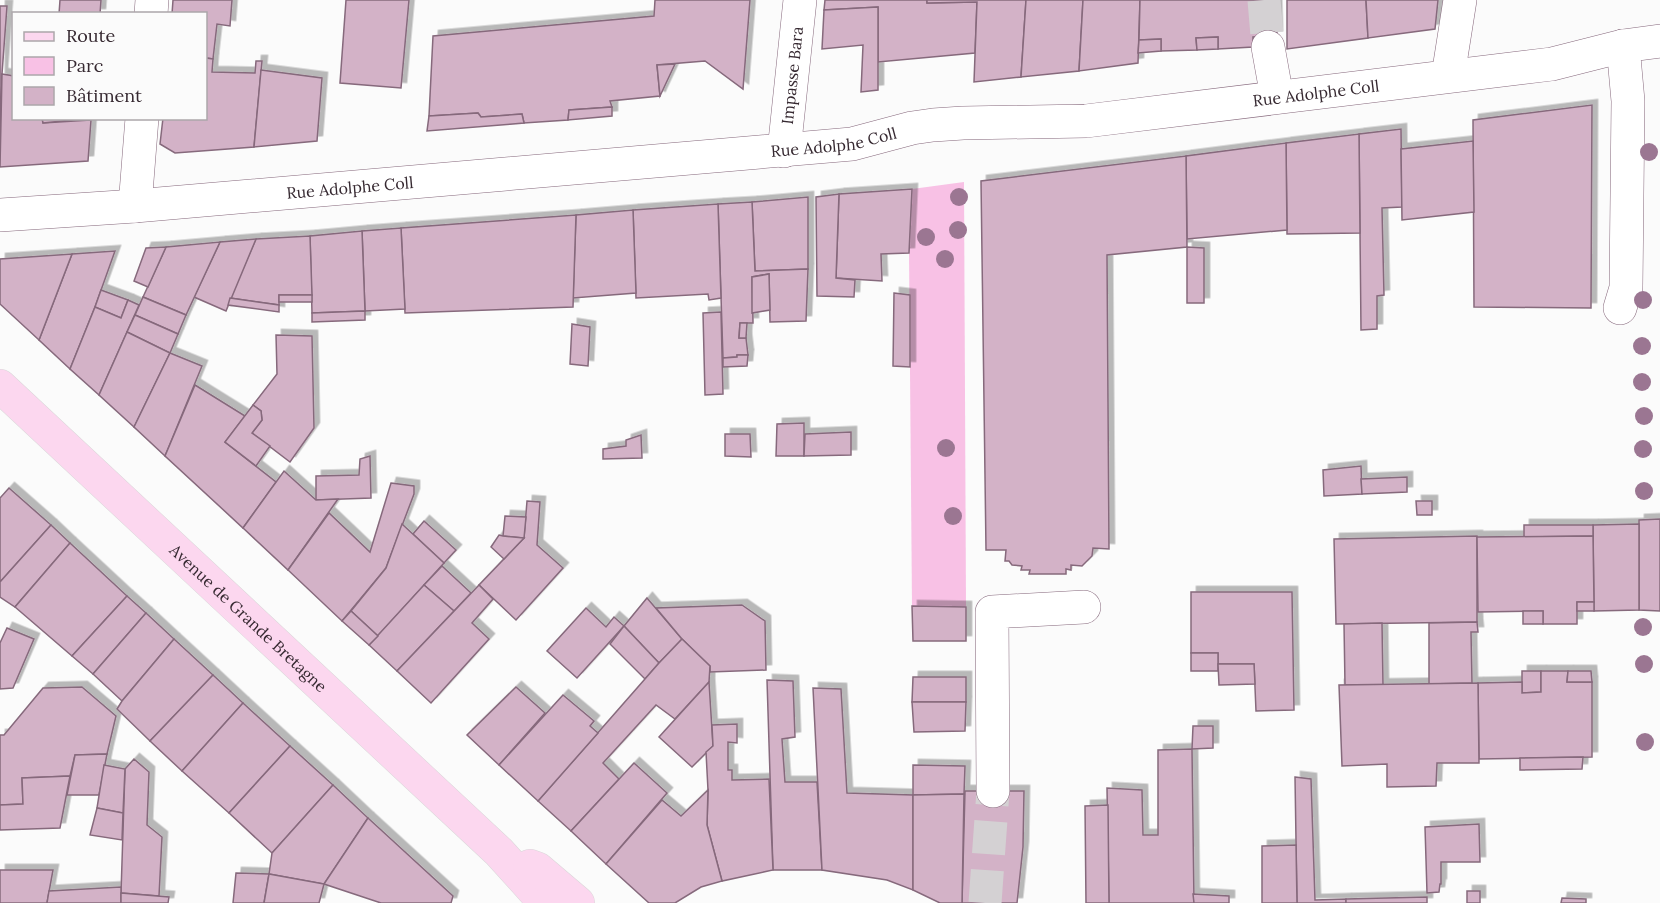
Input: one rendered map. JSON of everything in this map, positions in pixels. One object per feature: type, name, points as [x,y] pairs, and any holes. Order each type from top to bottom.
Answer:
[{"type":"main road","name":"Avenue de Grande Bretagne","points":[[0,386],[499,852],[545,903]]},
{"type":"main road","name":"Avenue de Grande Bretagne","points":[[499,852],[538,870],[578,903]]},
{"type":"street","name":"Impasse Bara","points":[[784,151],[800,0]]},
{"type":"street","points":[[1448,76],[1460,0]]},
{"type":"street","name":"Rue Adolphe Coll","points":[[0,215],[135,206],[784,151],[852,144],[912,128],[933,125],[1086,121],[1552,64],[1623,46],[1660,41]]},
{"type":"street","points":[[1268,46],[1277,97]]},
{"type":"street","points":[[1620,308],[1626,288],[1628,101],[1623,46]]},
{"type":"street","points":[[135,206],[142,120]]},
{"type":"street","points":[[993,791],[992,612],[1084,607]]},
{"type":"green space","points":[[964,182],[966,607],[912,606],[909,253],[912,189]]},
{"type":"building","points":[[60,0],[101,0],[100,12],[59,12]]},
{"type":"building","points":[[173,0],[232,0],[230,26],[217,24],[213,59],[207,58],[207,12],[172,12]]},
{"type":"building","points":[[346,0],[409,0],[401,88],[340,83]]},
{"type":"building","points":[[655,0],[750,0],[743,89],[705,61],[657,65],[660,96],[610,101],[612,107],[569,110],[568,120],[524,123],[522,114],[481,117],[478,113],[429,116],[433,36],[654,16]]},
{"type":"building","points":[[825,0],[977,2],[975,53],[878,62],[878,7],[824,10]]},
{"type":"building","points":[[927,0],[1026,0],[1021,77],[974,82],[977,2],[927,3]]},
{"type":"building","points":[[1026,0],[1083,0],[1079,71],[1021,77]]},
{"type":"building","points":[[1083,0],[1140,0],[1138,63],[1079,71]]},
{"type":"building","points":[[1140,0],[1276,0],[1277,36],[1253,37],[1253,47],[1218,49],[1218,37],[1196,38],[1197,50],[1161,51],[1161,39],[1139,40]]},
{"type":"building","points":[[1287,0],[1366,0],[1368,38],[1287,49]]},
{"type":"building","points":[[1366,0],[1438,0],[1435,29],[1368,38]]},
{"type":"building","points":[[0,6],[7,6],[2,74],[0,167]]},
{"type":"building","points":[[878,7],[878,90],[861,92],[863,45],[822,49],[824,10]]},
{"type":"building","points":[[1218,37],[1218,49],[1197,50],[1196,38]]},
{"type":"building","points":[[1161,39],[1161,51],[1138,53],[1139,40]]},
{"type":"building","points":[[207,58],[213,59],[212,72],[255,73],[256,61],[262,61],[254,147],[175,153],[160,144],[163,120],[207,120]]},
{"type":"building","points":[[675,64],[660,96],[657,65]]},
{"type":"building","points":[[261,70],[322,78],[317,141],[254,147]]},
{"type":"building","points":[[2,74],[12,76],[12,120],[42,120],[43,123],[91,120],[88,161],[0,167]]},
{"type":"building","points":[[1592,105],[1591,308],[1474,307],[1473,120]]},
{"type":"building","points":[[612,107],[612,116],[568,120],[569,110]]},
{"type":"building","points":[[478,113],[481,117],[522,114],[524,123],[427,131],[429,116]]},
{"type":"building","points":[[42,120],[72,120],[43,123]]},
{"type":"building","points":[[1401,129],[1402,207],[1382,208],[1384,295],[1377,296],[1377,329],[1361,330],[1359,134]]},
{"type":"building","points":[[1359,134],[1360,233],[1287,234],[1286,143]]},
{"type":"building","points":[[1473,141],[1474,212],[1402,220],[1401,149]]},
{"type":"building","points":[[1286,143],[1287,230],[1187,239],[1186,156]]},
{"type":"building","points":[[1186,156],[1187,247],[1107,255],[1109,549],[1093,548],[1092,556],[1082,566],[1071,565],[1071,570],[1066,569],[1066,574],[1029,574],[1030,570],[1021,570],[1022,566],[1012,565],[1009,561],[1005,561],[1006,550],[986,550],[981,181]]},
{"type":"building","points":[[912,189],[909,253],[881,254],[882,281],[836,278],[839,194]]},
{"type":"building","points":[[839,194],[836,278],[855,280],[854,297],[817,296],[816,197]]},
{"type":"building","points":[[808,197],[808,269],[755,271],[752,202]]},
{"type":"building","points":[[752,202],[755,271],[808,269],[806,321],[770,322],[769,274],[752,277],[753,323],[740,323],[739,338],[746,338],[748,355],[723,358],[718,204]]},
{"type":"building","points":[[718,204],[721,298],[709,300],[708,294],[636,298],[633,210]]},
{"type":"building","points":[[633,210],[636,293],[573,298],[576,215]]},
{"type":"building","points":[[576,215],[573,307],[405,313],[401,228]]},
{"type":"building","points":[[401,228],[405,309],[365,311],[362,231]]},
{"type":"building","points":[[362,231],[365,311],[312,313],[310,236]]},
{"type":"building","points":[[310,236],[312,295],[279,295],[279,305],[230,298],[256,239]]},
{"type":"building","points":[[256,239],[226,311],[194,297],[220,242]]},
{"type":"building","points":[[220,242],[186,315],[143,297],[166,247]]},
{"type":"building","points":[[166,247],[148,287],[134,281],[146,248]]},
{"type":"building","points":[[1187,247],[1204,248],[1204,303],[1187,303]]},
{"type":"building","points":[[115,251],[70,369],[39,340],[72,254]]},
{"type":"building","points":[[72,254],[39,340],[0,304],[0,259]]},
{"type":"building","points":[[769,274],[770,310],[752,313],[752,277]]},
{"type":"building","points":[[101,290],[128,300],[121,318],[95,307]]},
{"type":"building","points":[[894,293],[910,295],[910,367],[893,366]]},
{"type":"building","points":[[279,295],[312,295],[312,302],[279,302]]},
{"type":"building","points":[[143,297],[186,315],[178,334],[135,315]]},
{"type":"building","points":[[230,298],[279,305],[279,312],[228,305]]},
{"type":"building","points":[[128,300],[139,305],[99,395],[70,369],[95,307],[121,318]]},
{"type":"building","points":[[365,311],[365,320],[312,322],[312,313]]},
{"type":"building","points":[[721,312],[723,394],[705,395],[703,313]]},
{"type":"building","points":[[135,315],[178,334],[170,353],[127,332]]},
{"type":"building","points":[[740,323],[747,323],[746,338],[739,338]]},
{"type":"building","points":[[572,324],[590,327],[588,366],[570,364]]},
{"type":"building","points":[[127,332],[170,353],[134,427],[99,395]]},
{"type":"building","points":[[276,335],[312,336],[314,428],[290,462],[252,433],[262,420],[261,411],[253,405],[277,374]]},
{"type":"building","points":[[170,353],[202,366],[165,456],[134,427]]},
{"type":"building","points":[[737,355],[748,355],[747,366],[723,367],[723,358],[737,357]]},
{"type":"building","points":[[195,385],[245,416],[225,442],[276,482],[243,528],[165,456]]},
{"type":"building","points":[[253,405],[261,411],[262,420],[252,433],[270,446],[256,466],[225,442]]},
{"type":"building","points":[[804,423],[804,456],[776,456],[777,424]]},
{"type":"building","points":[[851,432],[851,455],[804,456],[805,434]]},
{"type":"building","points":[[725,434],[750,434],[751,457],[725,456]]},
{"type":"building","points":[[641,435],[642,458],[603,459],[603,449],[626,446],[626,440]]},
{"type":"building","points":[[370,456],[371,498],[316,500],[316,476],[359,475],[360,459]]},
{"type":"building","points":[[1361,466],[1362,494],[1324,496],[1323,470]]},
{"type":"building","points":[[284,471],[316,500],[338,499],[288,570],[243,528]]},
{"type":"building","points":[[1407,477],[1407,492],[1362,494],[1361,479]]},
{"type":"building","points":[[391,483],[414,486],[414,494],[386,568],[342,621],[288,570],[329,513],[370,552]]},
{"type":"building","points":[[9,488],[51,525],[0,582],[0,498]]},
{"type":"building","points":[[527,501],[540,502],[537,545],[563,568],[516,620],[479,585],[524,538]]},
{"type":"building","points":[[1416,501],[1432,501],[1432,515],[1417,515]]},
{"type":"building","points":[[505,516],[526,517],[524,538],[503,536]]},
{"type":"building","points":[[1660,519],[1660,611],[1639,610],[1639,520]]},
{"type":"building","points":[[424,521],[456,550],[444,563],[413,534]]},
{"type":"building","points":[[402,524],[444,563],[378,636],[351,611],[386,568]]},
{"type":"building","points":[[1639,524],[1639,610],[1594,611],[1593,525]]},
{"type":"building","points":[[51,525],[70,543],[15,607],[0,597],[0,582]]},
{"type":"building","points":[[1524,525],[1593,525],[1593,536],[1524,537]]},
{"type":"building","points":[[499,535],[524,538],[504,559],[491,547]]},
{"type":"building","points":[[1477,536],[1477,622],[1336,624],[1334,539]]},
{"type":"building","points":[[1593,536],[1594,602],[1577,602],[1577,624],[1543,624],[1543,611],[1478,612],[1477,537]]},
{"type":"building","points":[[70,543],[127,596],[72,656],[15,607]]},
{"type":"building","points":[[442,566],[471,593],[454,611],[424,585]]},
{"type":"building","points":[[424,585],[454,611],[397,671],[369,645]]},
{"type":"building","points":[[479,585],[493,599],[472,623],[489,639],[431,703],[397,671]]},
{"type":"building","points":[[1191,592],[1292,592],[1294,710],[1256,711],[1254,664],[1218,664],[1218,653],[1191,653]]},
{"type":"building","points":[[127,596],[146,613],[93,674],[72,656]]},
{"type":"building","points":[[647,598],[682,639],[659,663],[624,626]]},
{"type":"building","points":[[1577,602],[1594,602],[1594,611],[1577,611]]},
{"type":"building","points":[[742,605],[765,621],[766,670],[710,672],[710,666],[682,639],[656,608]]},
{"type":"building","points":[[912,606],[966,607],[966,641],[913,641]]},
{"type":"building","points":[[586,608],[606,627],[614,617],[624,626],[577,678],[547,651]]},
{"type":"building","points":[[351,611],[378,636],[369,645],[342,621]]},
{"type":"building","points":[[1523,611],[1543,611],[1543,624],[1523,624]]},
{"type":"building","points":[[146,613],[174,639],[122,701],[93,674]]},
{"type":"building","points":[[1477,622],[1478,632],[1471,632],[1472,683],[1429,684],[1429,623]]},
{"type":"building","points":[[1382,623],[1383,685],[1345,685],[1344,624]]},
{"type":"building","points":[[624,626],[659,663],[645,679],[610,644]]},
{"type":"building","points":[[7,628],[34,639],[13,688],[0,689],[0,643]]},
{"type":"building","points":[[174,639],[213,675],[150,741],[117,709]]},
{"type":"building","points":[[682,639],[710,666],[709,682],[675,719],[656,705],[603,763],[619,779],[571,831],[538,801]]},
{"type":"building","points":[[1191,653],[1218,653],[1218,671],[1191,671]]},
{"type":"building","points":[[1218,664],[1254,664],[1255,684],[1219,685]]},
{"type":"building","points":[[1522,671],[1541,671],[1541,692],[1522,693]]},
{"type":"building","points":[[1541,671],[1568,671],[1567,682],[1592,682],[1592,757],[1479,759],[1478,683],[1522,682],[1522,693],[1541,692]]},
{"type":"building","points":[[1568,671],[1591,671],[1592,682],[1567,682]]},
{"type":"building","points":[[213,675],[243,703],[182,771],[150,741]]},
{"type":"building","points":[[913,677],[966,677],[966,702],[912,702]]},
{"type":"building","points":[[767,680],[793,681],[795,737],[782,739],[785,782],[817,782],[822,870],[773,870]]},
{"type":"building","points":[[709,682],[713,746],[692,767],[659,737]]},
{"type":"building","points":[[1478,683],[1479,763],[1437,763],[1436,786],[1387,787],[1387,764],[1342,766],[1339,685]]},
{"type":"building","points":[[82,687],[116,716],[107,754],[75,755],[70,776],[22,778],[23,804],[0,805],[0,735],[4,735],[43,688]]},
{"type":"building","points":[[516,687],[545,713],[499,765],[467,735]]},
{"type":"building","points":[[813,688],[841,689],[847,793],[913,795],[913,890],[887,880],[822,870]]},
{"type":"building","points":[[563,695],[594,721],[590,726],[598,733],[538,801],[499,765]]},
{"type":"building","points":[[912,702],[966,702],[965,731],[914,732]]},
{"type":"building","points":[[243,703],[290,746],[229,813],[182,771]]},
{"type":"building","points":[[737,724],[737,743],[728,742],[728,770],[732,770],[732,780],[769,779],[773,870],[722,881],[707,825],[706,752],[713,746],[712,725]]},
{"type":"building","points":[[1193,726],[1213,726],[1213,748],[1192,749]]},
{"type":"building","points":[[290,746],[333,785],[272,853],[229,813]]},
{"type":"building","points":[[1192,749],[1194,903],[1109,903],[1107,788],[1142,790],[1143,835],[1158,835],[1158,750]]},
{"type":"building","points":[[107,754],[99,795],[67,795],[75,755]]},
{"type":"building","points":[[1583,757],[1582,769],[1520,770],[1520,758]]},
{"type":"building","points":[[134,759],[149,772],[147,825],[162,837],[159,896],[121,893],[125,769]]},
{"type":"building","points":[[634,763],[667,793],[606,864],[571,831]]},
{"type":"building","points":[[104,765],[125,769],[123,813],[97,808]]},
{"type":"building","points":[[913,765],[965,766],[964,794],[913,795]]},
{"type":"building","points":[[70,776],[60,828],[0,830],[0,805],[23,804],[22,778]]},
{"type":"building","points":[[1295,777],[1311,779],[1315,900],[1346,899],[1346,903],[1297,903]]},
{"type":"building","points":[[333,785],[368,818],[324,884],[269,874],[272,853]]},
{"type":"building","points":[[708,790],[707,825],[722,881],[701,887],[675,903],[649,903],[606,864],[662,800],[681,816]]},
{"type":"building","points":[[965,791],[1024,791],[1023,847],[1017,903],[962,903]]},
{"type":"building","points":[[964,794],[962,903],[940,903],[913,890],[913,795]]},
{"type":"building","points":[[1108,805],[1109,903],[1086,903],[1085,806]]},
{"type":"building","points":[[97,808],[123,813],[122,840],[90,835]]},
{"type":"building","points":[[368,818],[453,896],[451,903],[381,903],[324,884]]},
{"type":"building","points":[[1479,824],[1480,862],[1441,862],[1439,892],[1427,893],[1425,827]]},
{"type":"building","points":[[1296,845],[1297,903],[1262,903],[1262,846]]},
{"type":"building","points":[[0,870],[53,870],[47,903],[0,903]]},
{"type":"building","points":[[236,873],[269,874],[264,903],[233,903]]},
{"type":"building","points":[[269,874],[324,884],[319,903],[264,903]]},
{"type":"building","points":[[121,887],[121,903],[47,903],[49,891]]},
{"type":"building","points":[[1467,891],[1480,891],[1480,903],[1467,903]]},
{"type":"building","points":[[121,893],[169,897],[168,903],[121,903]]},
{"type":"building","points":[[1193,894],[1229,896],[1229,903],[1194,903]]},
{"type":"building","points":[[1427,897],[1427,903],[1346,903],[1346,899]]},
{"type":"building","points":[[1562,898],[1586,899],[1586,903],[1561,903]]},
{"type":"tunnel","points":[[1264,0],[1268,47]]},
{"type":"tunnel","points":[[985,903],[993,791]]}]
